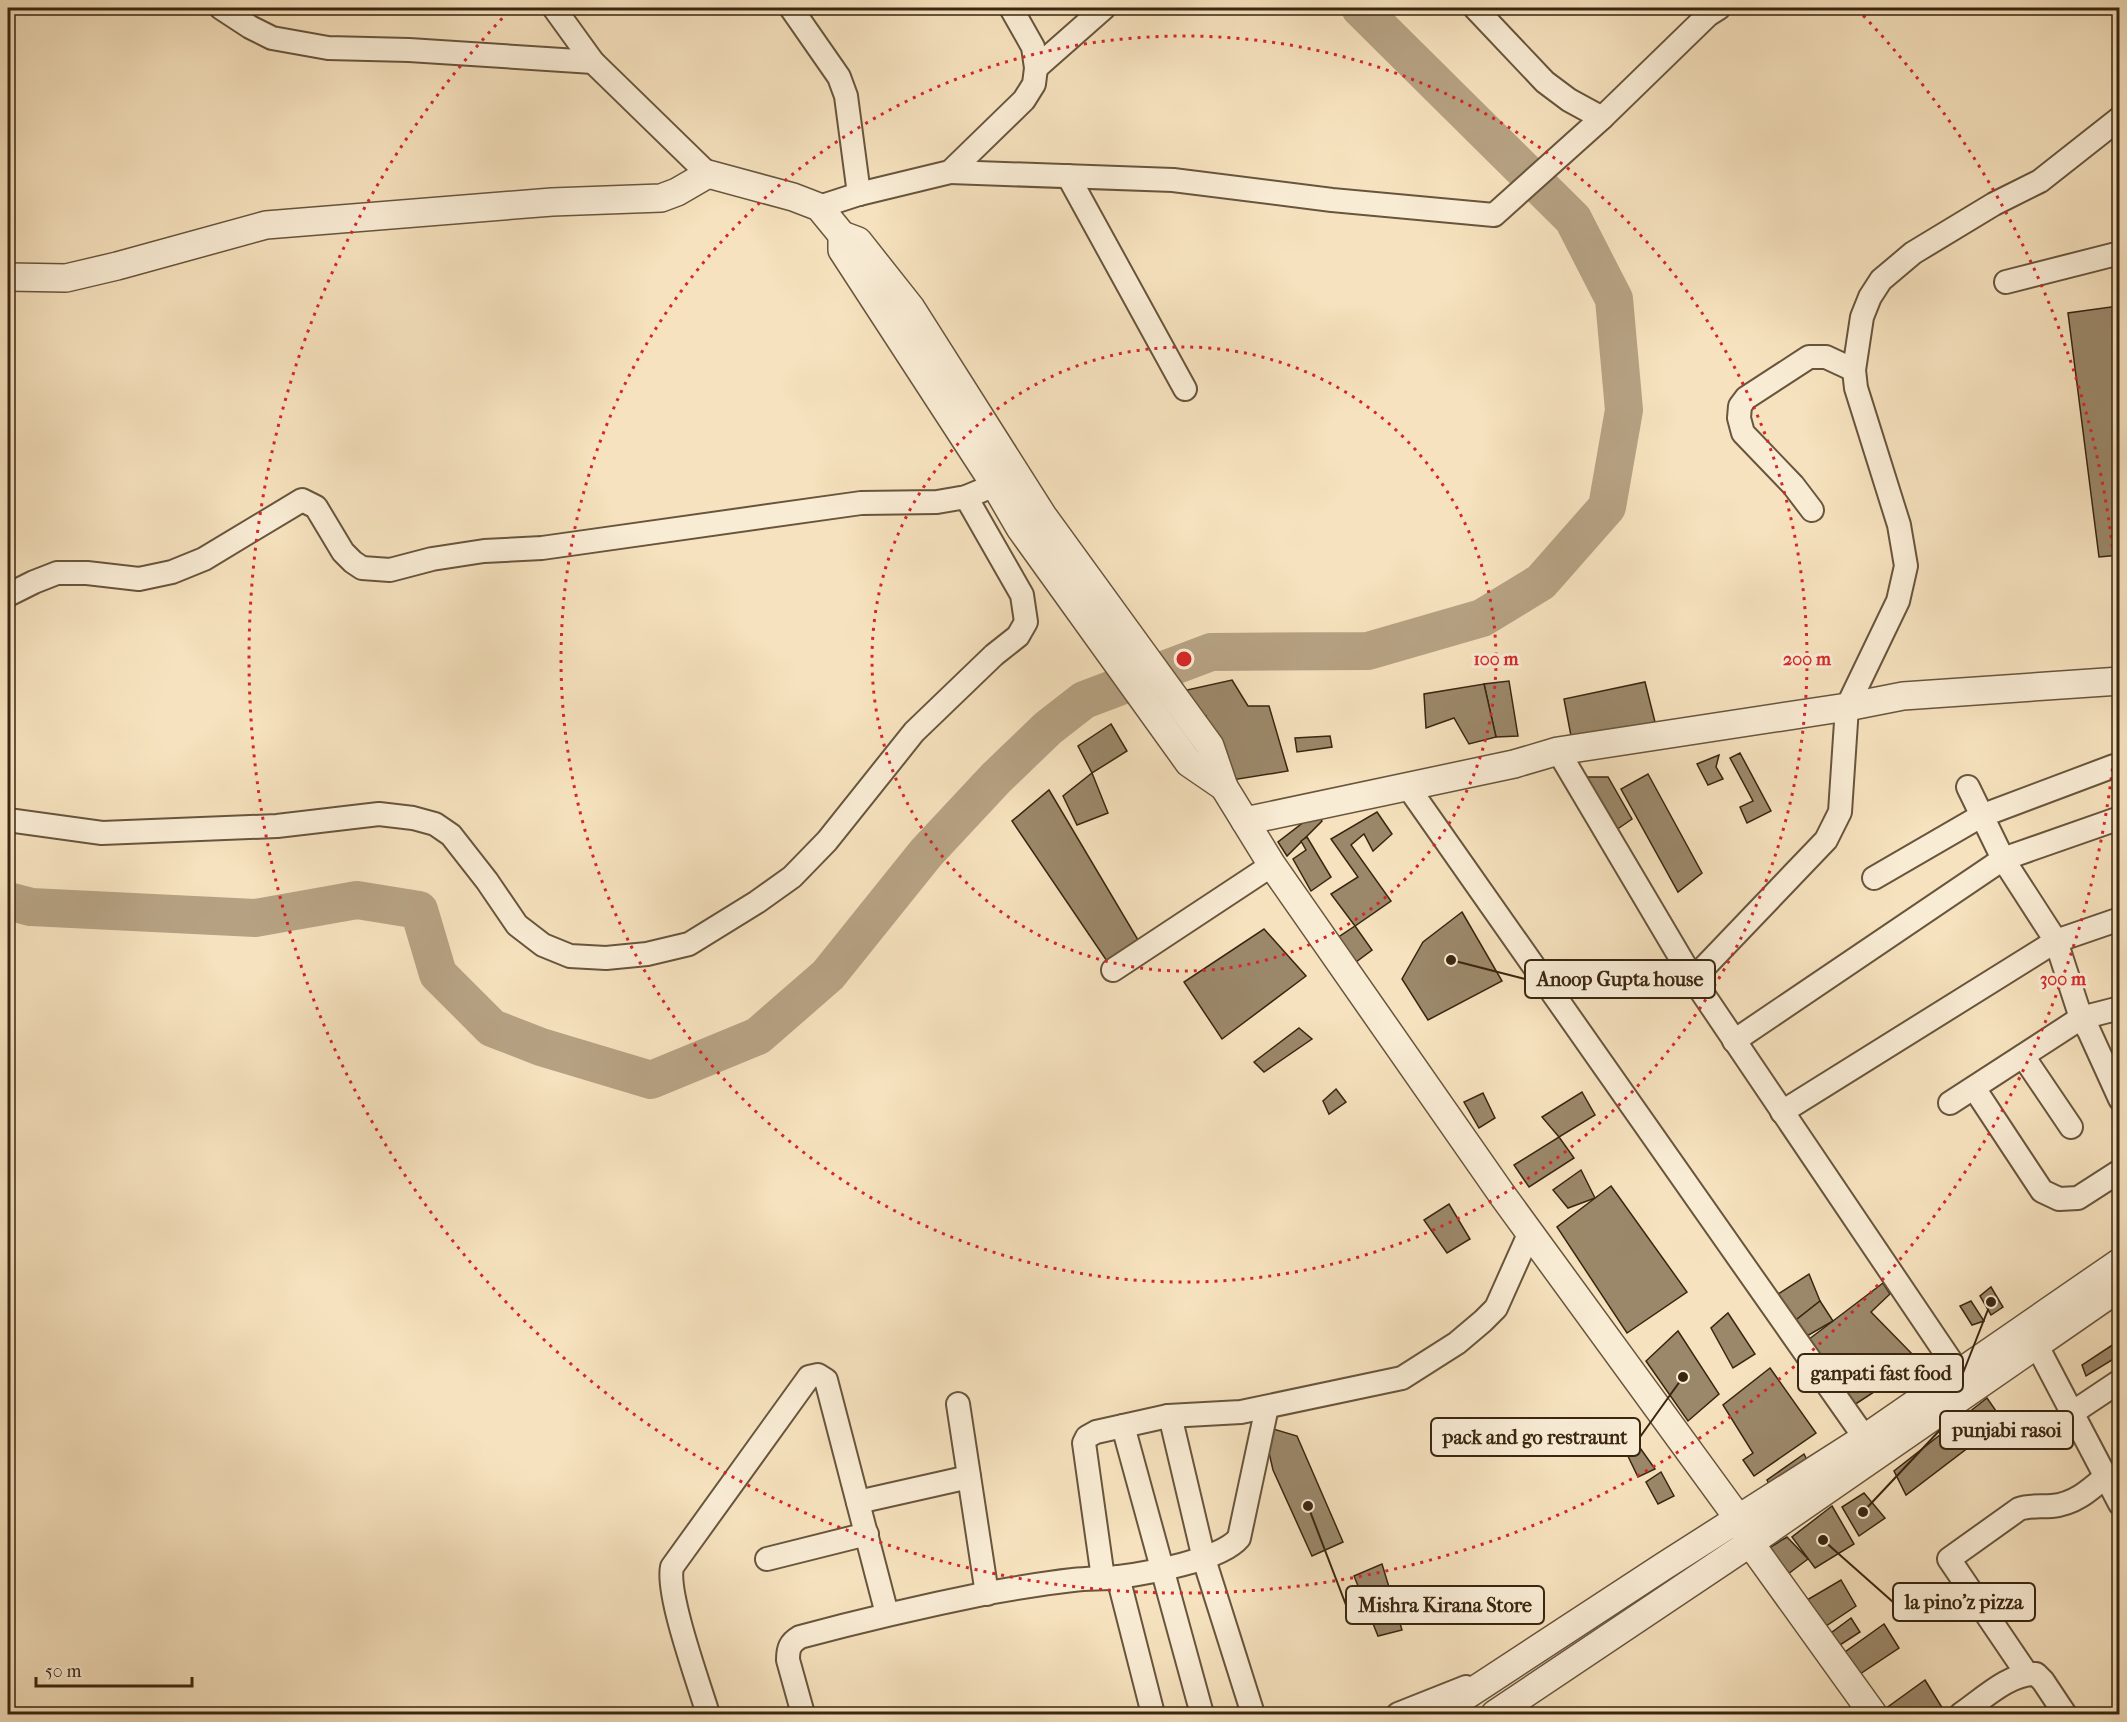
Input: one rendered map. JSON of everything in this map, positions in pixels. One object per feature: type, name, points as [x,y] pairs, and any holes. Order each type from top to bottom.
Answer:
[{"type":"street","points":[[221,8],[272,38],[328,48],[409,50],[593,62]]},
{"type":"street","points":[[554,8],[593,62],[708,174],[793,197],[819,207],[842,235],[858,241],[911,308],[1031,522],[1189,763],[1224,787]]},
{"type":"street","points":[[791,8],[839,77],[846,96],[859,194]]},
{"type":"street","points":[[950,172],[1024,100],[1034,84],[1036,68],[1033,47],[1011,8]]},
{"type":"street","points":[[1036,68],[1104,8]]},
{"type":"street","points":[[1475,8],[1545,82],[1569,100],[1602,118]]},
{"type":"street","points":[[819,207],[859,194],[950,172],[1173,180],[1332,200],[1494,215],[1602,118],[1708,15],[1719,8]]},
{"type":"street","points":[[1693,979],[1826,840],[1840,812],[1847,707],[1898,601],[1906,566],[1899,525],[1856,388],[1854,370],[1862,317],[1881,280],[1913,253],[1994,204],[2040,181],[2120,118]]},
{"type":"street","points":[[8,277],[66,278],[117,267],[266,225],[552,202],[661,198],[677,192],[708,174]]},
{"type":"street","points":[[1068,176],[1185,389]]},
{"type":"street","points":[[842,235],[843,250],[995,485],[1031,522],[1210,746],[1224,787],[1272,865],[1530,1233],[1738,1518],[1750,1543],[1873,1714]]},
{"type":"street","points":[[2006,282],[2120,253]]},
{"type":"street","points":[[1812,510],[1793,484],[1743,433],[1740,406],[1746,398],[1809,357],[1826,357],[1854,370]]},
{"type":"street","points":[[8,595],[57,573],[87,573],[139,579],[172,572],[204,559],[302,500],[316,507],[343,552],[352,562],[362,568],[390,570],[432,559],[483,551],[542,548],[861,504],[937,502],[966,497],[995,485]]},
{"type":"street","points":[[8,820],[102,833],[277,826],[379,814],[413,818],[435,824],[451,835],[487,881],[517,926],[543,945],[570,956],[606,958],[647,954],[689,944],[757,902],[792,877],[827,841],[914,732],[994,655],[1018,636],[1026,622],[1022,595],[966,497]]},
{"type":"street","points":[[1245,821],[1514,764],[1558,751],[1847,707],[1903,696],[2120,681]]},
{"type":"street","points":[[1558,751],[1693,979],[1959,1372]]},
{"type":"street","points":[[1874,878],[1981,816],[2114,766]]},
{"type":"street","points":[[1408,787],[1865,1438]]},
{"type":"street","points":[[1968,787],[2003,860],[2056,941],[2081,1018],[2120,1099]]},
{"type":"street","points":[[1734,1041],[2003,860],[2120,818]]},
{"type":"street","points":[[1113,970],[1272,865]]},
{"type":"street","points":[[1782,1112],[2056,941],[2120,919]]},
{"type":"street","points":[[1950,1103],[2081,1018],[2120,1008]]},
{"type":"street","points":[[2023,1056],[2072,1127]]},
{"type":"street","points":[[1974,1088],[2042,1191],[2059,1199],[2078,1198],[2120,1171]]},
{"type":"street","points":[[1154,1714],[1110,1577],[1084,1443],[1091,1434],[1168,1416],[1242,1412],[1402,1378],[1457,1343],[1496,1308],[1530,1233]]},
{"type":"street","points":[[1438,1714],[1865,1438],[2120,1263]]},
{"type":"street","points":[[1495,1714],[1750,1543],[2120,1287]]},
{"type":"street","points":[[2036,1344],[2120,1504]]},
{"type":"street","points":[[708,1714],[677,1613],[670,1579],[672,1567],[809,1377],[818,1375],[826,1380],[887,1614]]},
{"type":"street","points":[[2072,1413],[2120,1381]]},
{"type":"street","points":[[958,1404],[987,1593]]},
{"type":"street","points":[[803,1714],[788,1660],[788,1650],[792,1642],[800,1637],[887,1614],[987,1593],[1162,1568],[1204,1559],[1233,1545],[1239,1538],[1267,1407]]},
{"type":"street","points":[[1168,1416],[1172,1424],[1204,1559],[1253,1714]]},
{"type":"street","points":[[1123,1426],[1202,1714]]},
{"type":"street","points":[[858,1502],[969,1477]]},
{"type":"street","points":[[2027,1674],[1949,1559],[2019,1509],[2028,1506],[2066,1504],[2080,1498],[2105,1477]]},
{"type":"street","points":[[767,1559],[867,1534]]},
{"type":"street","points":[[1398,1714],[1501,1673]]},
{"type":"street","points":[[1961,1714],[2001,1686],[2027,1674],[2036,1674],[2043,1681],[2064,1714]]},
{"type":"building","points":[[2118,306],[2120,555],[2099,557],[2068,313]]},
{"type":"building","points":[[1232,680],[1248,706],[1269,706],[1288,771],[1232,780],[1210,736],[1206,716],[1197,721],[1187,690]]},
{"type":"building","points":[[1509,681],[1518,736],[1496,737],[1484,684]]},
{"type":"building","points":[[1645,682],[1655,722],[1572,741],[1564,699]]},
{"type":"building","points":[[1484,684],[1496,737],[1469,744],[1454,718],[1426,728],[1424,694]]},
{"type":"building","points":[[1111,724],[1127,751],[1092,773],[1078,746]]},
{"type":"building","points":[[1330,736],[1332,747],[1297,752],[1295,738]]},
{"type":"building","points":[[1740,753],[1771,811],[1747,823],[1740,807],[1753,801],[1730,758]]},
{"type":"building","points":[[1719,755],[1716,767],[1723,779],[1708,785],[1697,764]]},
{"type":"building","points":[[1092,773],[1108,813],[1077,825],[1063,796]]},
{"type":"building","points":[[1648,774],[1702,873],[1678,892],[1621,789]]},
{"type":"building","points":[[1584,777],[1608,777],[1632,819],[1616,830]]},
{"type":"building","points":[[1049,790],[1144,950],[1113,970],[1012,821]]},
{"type":"building","points":[[1317,812],[1322,821],[1287,856],[1278,842]]},
{"type":"building","points":[[1377,812],[1392,834],[1373,851],[1364,834],[1351,845],[1391,901],[1355,926],[1331,894],[1358,877],[1331,839]]},
{"type":"building","points":[[1307,837],[1331,877],[1311,891],[1293,859],[1306,850],[1301,841]]},
{"type":"building","points":[[1462,912],[1502,981],[1428,1020],[1402,979],[1423,942]]},
{"type":"building","points":[[1355,926],[1372,950],[1356,962],[1337,938]]},
{"type":"building","points":[[1264,929],[1306,976],[1222,1039],[1184,982]]},
{"type":"building","points":[[1299,1028],[1312,1039],[1264,1072],[1254,1062]]},
{"type":"building","points":[[1336,1089],[1346,1102],[1329,1114],[1323,1101]]},
{"type":"building","points":[[1582,1092],[1595,1115],[1559,1137],[1542,1117]]},
{"type":"building","points":[[1483,1093],[1495,1118],[1479,1128],[1464,1102]]},
{"type":"building","points":[[1559,1137],[1574,1158],[1529,1187],[1514,1165]]},
{"type":"building","points":[[1581,1170],[1595,1198],[1568,1208],[1553,1190]]},
{"type":"building","points":[[1611,1186],[1687,1292],[1627,1333],[1557,1227]]},
{"type":"building","points":[[1449,1204],[1470,1239],[1447,1253],[1424,1220]]},
{"type":"building","points":[[1809,1274],[1820,1301],[1792,1323],[1775,1296]]},
{"type":"building","points":[[1883,1283],[1890,1294],[1871,1312],[1920,1362],[1851,1407],[1800,1346]]},
{"type":"building","points":[[1991,1287],[2003,1307],[1991,1315],[1980,1296]]},
{"type":"building","points":[[1820,1301],[1833,1321],[1800,1340],[1787,1327]]},
{"type":"building","points":[[1971,1301],[1984,1321],[1972,1325],[1960,1306]]},
{"type":"building","points":[[1728,1313],[1755,1354],[1733,1368],[1711,1328]]},
{"type":"building","points":[[1678,1331],[1719,1394],[1688,1421],[1646,1361]]},
{"type":"building","points":[[2120,1340],[2120,1355],[2086,1376],[2082,1365]]},
{"type":"building","points":[[1770,1368],[1816,1433],[1754,1476],[1743,1460],[1753,1453],[1723,1405]]},
{"type":"building","points":[[1987,1398],[2003,1421],[1906,1495],[1894,1471]]},
{"type":"building","points":[[1263,1426],[1297,1436],[1343,1542],[1312,1556],[1273,1470]]},
{"type":"building","points":[[1638,1445],[1655,1469],[1638,1477],[1625,1450]]},
{"type":"building","points":[[1804,1454],[1812,1470],[1775,1495],[1767,1480]]},
{"type":"building","points":[[1661,1472],[1674,1496],[1658,1504],[1646,1482]]},
{"type":"building","points":[[1864,1493],[1885,1518],[1859,1536],[1842,1507]]},
{"type":"building","points":[[1832,1506],[1854,1544],[1815,1568],[1792,1537]]},
{"type":"building","points":[[1787,1537],[1808,1559],[1784,1577],[1764,1551]]},
{"type":"building","points":[[1382,1564],[1402,1630],[1378,1636],[1354,1576]]},
{"type":"building","points":[[1841,1580],[1856,1606],[1826,1626],[1807,1600]]},
{"type":"building","points":[[1851,1618],[1860,1632],[1840,1645],[1831,1633]]},
{"type":"building","points":[[1884,1624],[1899,1648],[1860,1674],[1845,1652]]},
{"type":"building","points":[[1925,1680],[1946,1714],[1878,1714]]},
{"type":"waterway","points":[[8,901],[31,907],[255,918],[357,900],[419,910],[438,974],[492,1028],[541,1047],[651,1080],[758,1036],[828,975],[926,853],[996,778],[1048,728],[1084,700],[1211,652],[1368,651],[1482,618],[1541,582],[1607,507],[1624,410],[1614,299],[1573,219],[1360,8]]},
{"type":"place","name":"Anoop Gupta house","points":[[1451,960]]},
{"type":"place","name":"ganpati fast food","points":[[1991,1302]]},
{"type":"place","name":"pack and go restraunt","points":[[1683,1377]]},
{"type":"place","name":"Mishra Kirana Store","points":[[1308,1506]]},
{"type":"place","name":"punjabi rasoi","points":[[1863,1512]]},
{"type":"place","name":"la pino'z pizza","points":[[1823,1540]]}]
